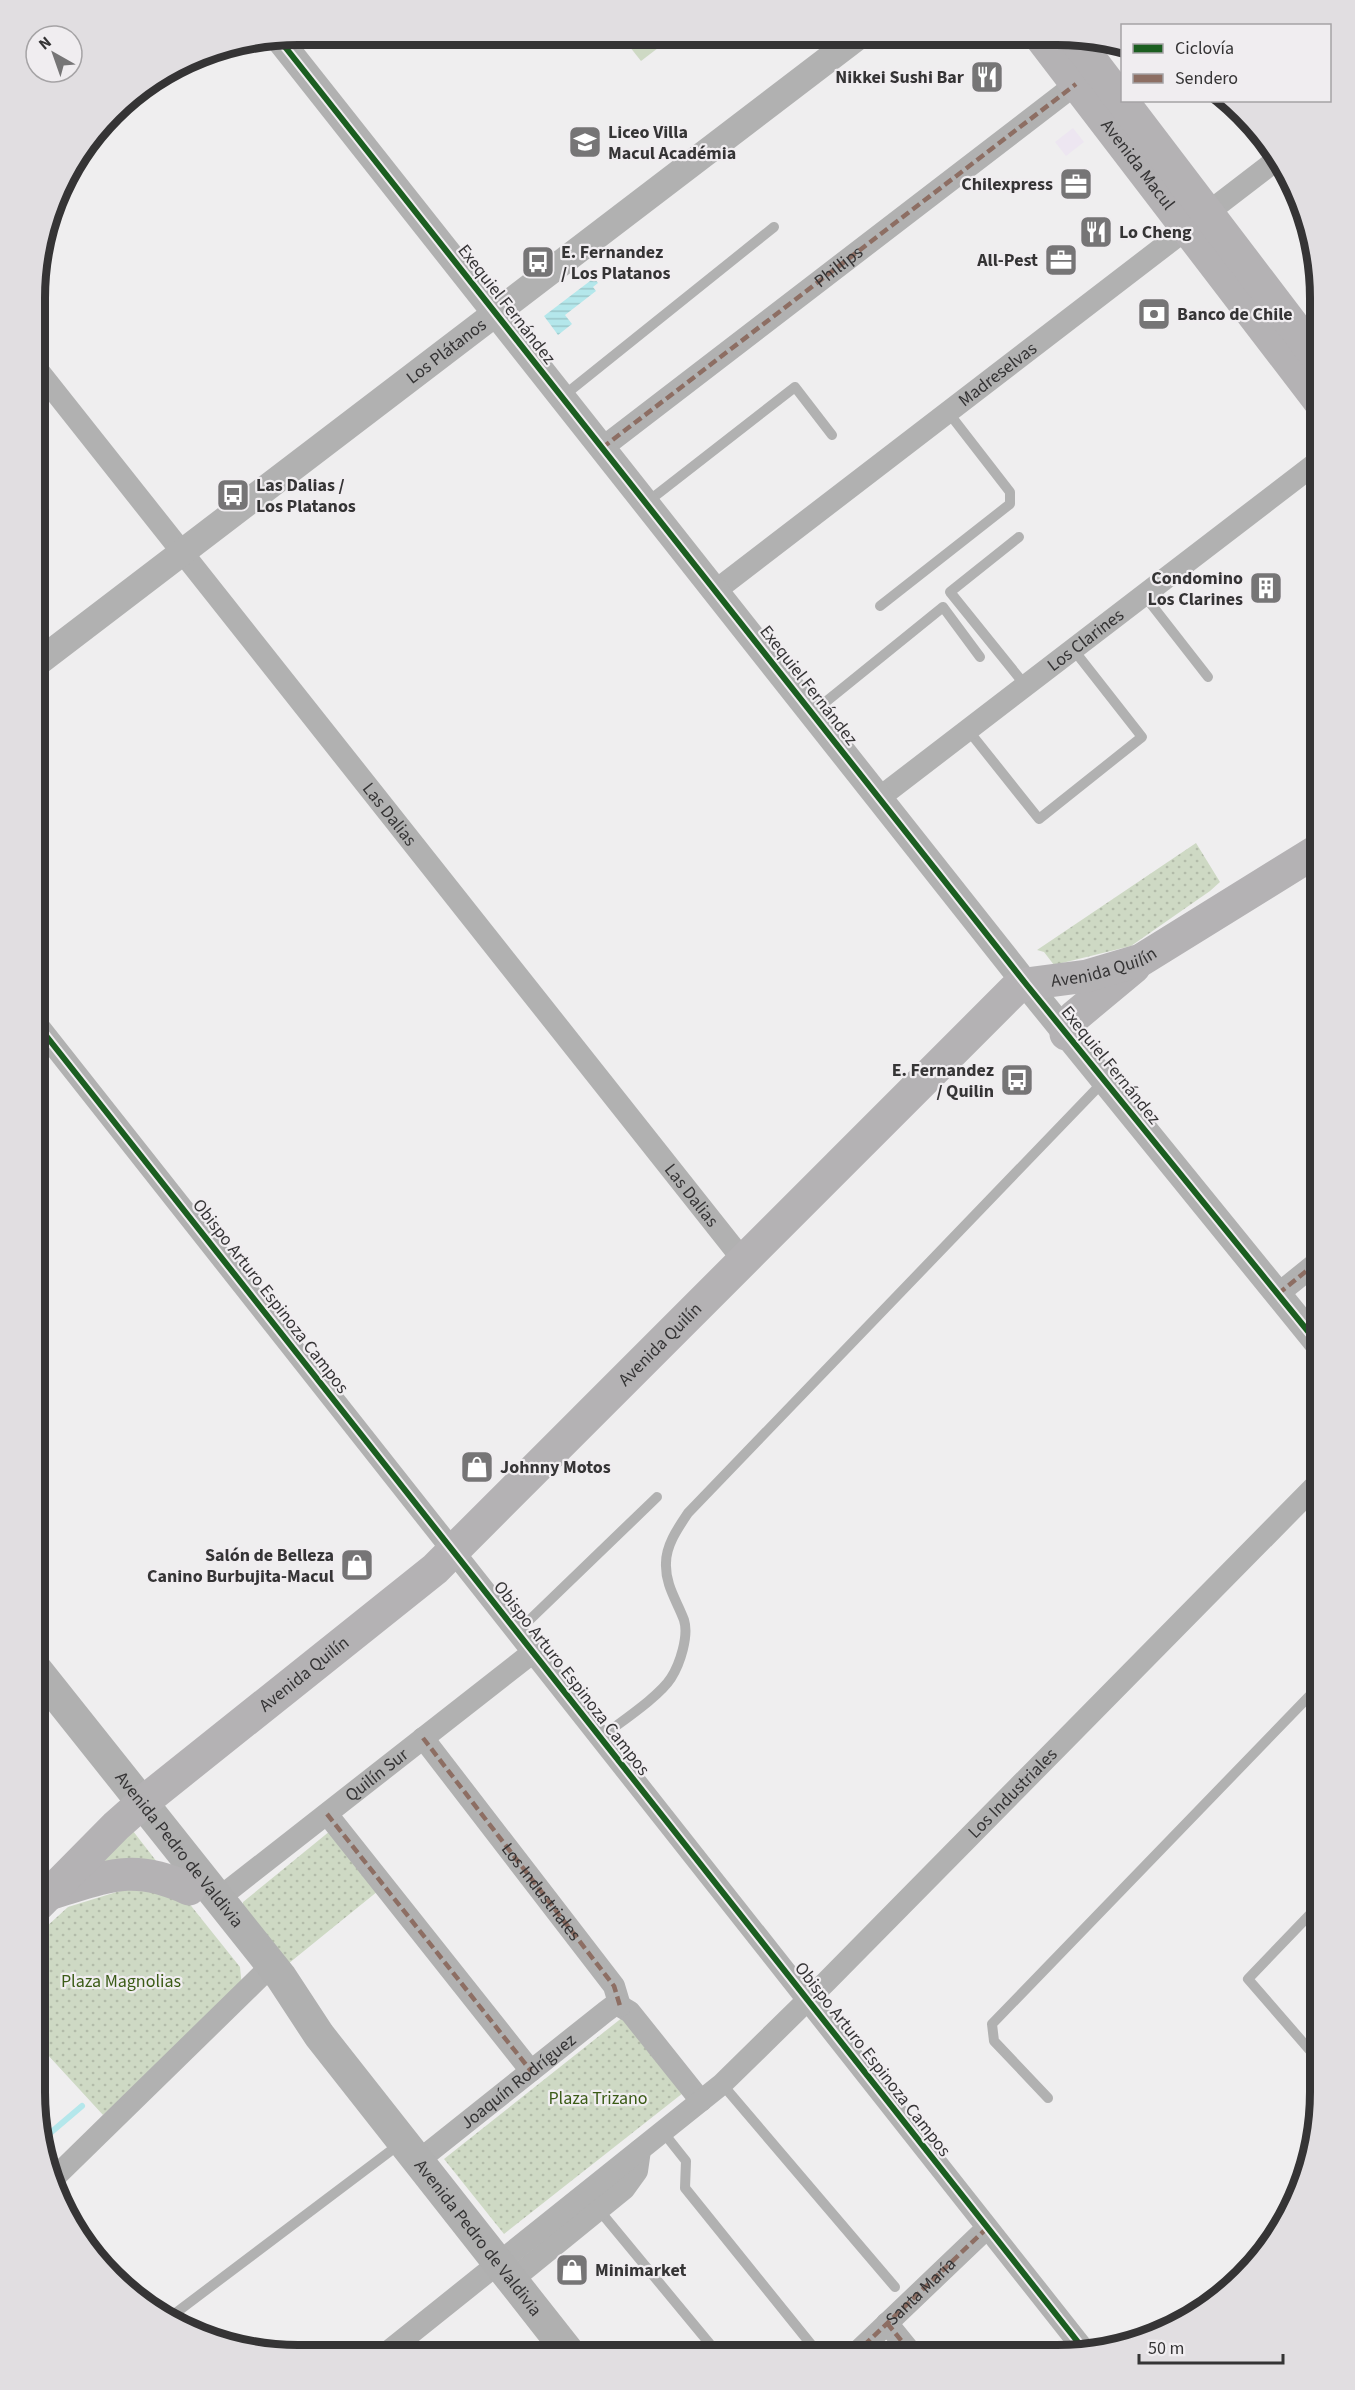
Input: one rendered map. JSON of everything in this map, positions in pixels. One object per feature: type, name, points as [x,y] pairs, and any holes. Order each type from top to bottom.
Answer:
[{"type":"main road","name":"Avenida Macul","points":[[1047,45],[1076,84],[1310,350]]},
{"type":"main road","name":"Avenida Macul","points":[[1080,46],[1310,387]]},
{"type":"main road","name":"Avenida Quilín","points":[[45,1898],[136,1809],[418,1584],[453,1552],[1014,990],[1026,984],[1087,976],[1141,960],[1310,855]]},
{"type":"main road","points":[[1066,1034],[1074,1017],[1141,960]]},
{"type":"main road","name":"Avenida Pedro de Valdivia","points":[[45,1682],[136,1809]]},
{"type":"main road","name":"Avenida Pedro de Valdivia","points":[[45,1706],[136,1809],[320,2035],[563,2345]]},
{"type":"main road","points":[[45,1899],[104,1877],[136,1874],[160,1877],[204,1894]]},
{"type":"street","name":"Los Plátanos","points":[[45,657],[847,45]]},
{"type":"street","name":"Exequiel Fernández","points":[[284,46],[1026,984],[1310,1334]]},
{"type":"street","name":"Phillips","points":[[602,448],[1076,84]]},
{"type":"street","name":"Madreselvas","points":[[715,591],[1271,164]]},
{"type":"street","name":"Las Dalias","points":[[45,379],[743,1260]]},
{"type":"street","name":"Los Clarines","points":[[879,798],[1310,468]]},
{"type":"street","name":"Obispo Arturo Espinoza Campos","points":[[45,1034],[1079,2344]]},
{"type":"street","points":[[1278,1294],[1310,1268]]},
{"type":"street","name":"Los Industriales","points":[[505,2272],[640,2150],[722,2084],[807,2001],[1310,1491]]},
{"type":"street","name":"Quilín Sur","points":[[204,1894],[327,1814],[532,1653]]},
{"type":"street","name":"Los Industriales","points":[[423,1738],[614,1986],[620,2006],[630,2012],[701,2101]]},
{"type":"street","points":[[327,1814],[531,2071]]},
{"type":"street","points":[[58,2174],[266,1970]]},
{"type":"street","name":"Joaquín Rodríguez","points":[[411,2151],[531,2071],[604,2012],[613,2006],[620,2006]]},
{"type":"street","name":"Los Industriales","points":[[398,2345],[599,2210],[631,2181],[637,2171],[640,2150]]},
{"type":"street","name":"Santa María","points":[[864,2345],[987,2228]]},
{"type":"street","points":[[887,2323],[905,2345]]},
{"type":"lane","points":[[562,397],[774,227]]},
{"type":"lane","points":[[646,503],[795,387],[832,435]]},
{"type":"lane","points":[[880,606],[1010,504],[1010,492],[948,412]]},
{"type":"lane","points":[[1019,537],[950,592],[1024,685]]},
{"type":"lane","points":[[1144,595],[1208,677]]},
{"type":"lane","points":[[812,714],[943,607],[980,657]]},
{"type":"lane","points":[[968,730],[1039,819],[1142,737],[1073,649]]},
{"type":"lane","points":[[600,1738],[663,1687],[670,1680],[678,1664],[685,1637],[685,1623],[667,1583],[666,1561],[672,1540],[688,1513],[1104,1081]]},
{"type":"lane","points":[[517,1633],[657,1497]]},
{"type":"lane","points":[[1048,2098],[994,2041],[992,2024],[1310,1695]]},
{"type":"lane","points":[[1310,1914],[1248,1979],[1310,2050]]},
{"type":"lane","points":[[722,2084],[895,2287]]},
{"type":"lane","points":[[663,2132],[686,2161],[685,2188],[812,2345]]},
{"type":"lane","points":[[176,2313],[411,2151]]},
{"type":"lane","points":[[599,2210],[711,2345]]},
{"type":"shaded area","points":[[1073,128],[1084,142],[1066,156],[1055,142]]},
{"type":"green space","points":[[628,45],[662,45],[641,61]]},
{"type":"green space","points":[[1196,843],[1220,882],[1131,946],[1054,965],[1044,952],[1037,950]]},
{"type":"green space","points":[[133,1831],[164,1871],[80,1882]]},
{"type":"green space","points":[[330,1831],[378,1891],[283,1968],[243,1919],[243,1902]]},
{"type":"green space","name":"Plaza Magnolias","points":[[152,1881],[180,1892],[240,1967],[242,1987],[103,2115],[45,2052],[45,1928],[68,1907]]},
{"type":"green space","name":"Plaza Trizano","points":[[623,2017],[683,2093],[504,2234],[444,2159]]},
{"type":"water","points":[[594,278],[598,283],[593,287],[596,291],[565,315],[572,324],[558,335],[544,316]]},
{"type":"waterway","points":[[49,2134],[82,2106]]},
{"type":"marked path","points":[[602,448],[1076,84]]},
{"type":"marked path","points":[[1278,1294],[1310,1268]]},
{"type":"marked path","points":[[423,1738],[614,1986],[620,2006]]},
{"type":"marked path","points":[[327,1814],[531,2071]]},
{"type":"marked path","points":[[864,2345],[987,2228]]},
{"type":"marked path","points":[[887,2323],[905,2345]]},
{"type":"cycle path","points":[[284,46],[1026,984],[1310,1334]]},
{"type":"cycle path","points":[[45,1034],[1079,2344]]},
{"type":"place","name":"Nikkei Sushi Bar","points":[[987,77]]},
{"type":"place","name":"Liceo Villa Macul Académia","points":[[585,142]]},
{"type":"place","name":"Chilexpress","points":[[1076,184]]},
{"type":"place","name":"Lo Cheng","points":[[1096,232]]},
{"type":"place","name":"All-Pest","points":[[1061,260]]},
{"type":"place","name":"E. Fernandez / Los Platanos","points":[[538,262]]},
{"type":"place","name":"Banco de Chile","points":[[1154,314]]},
{"type":"place","name":"Las Dalias / Los Platanos","points":[[233,495]]},
{"type":"place","name":"Condomino Los Clarines","points":[[1266,588]]},
{"type":"place","name":"E. Fernandez / Quilin","points":[[1017,1080]]},
{"type":"place","name":"Johnny Motos","points":[[477,1467]]},
{"type":"place","name":"Salón de Belleza Canino Burbujita-Macul","points":[[357,1565]]},
{"type":"place","name":"Minimarket","points":[[572,2270]]}]
